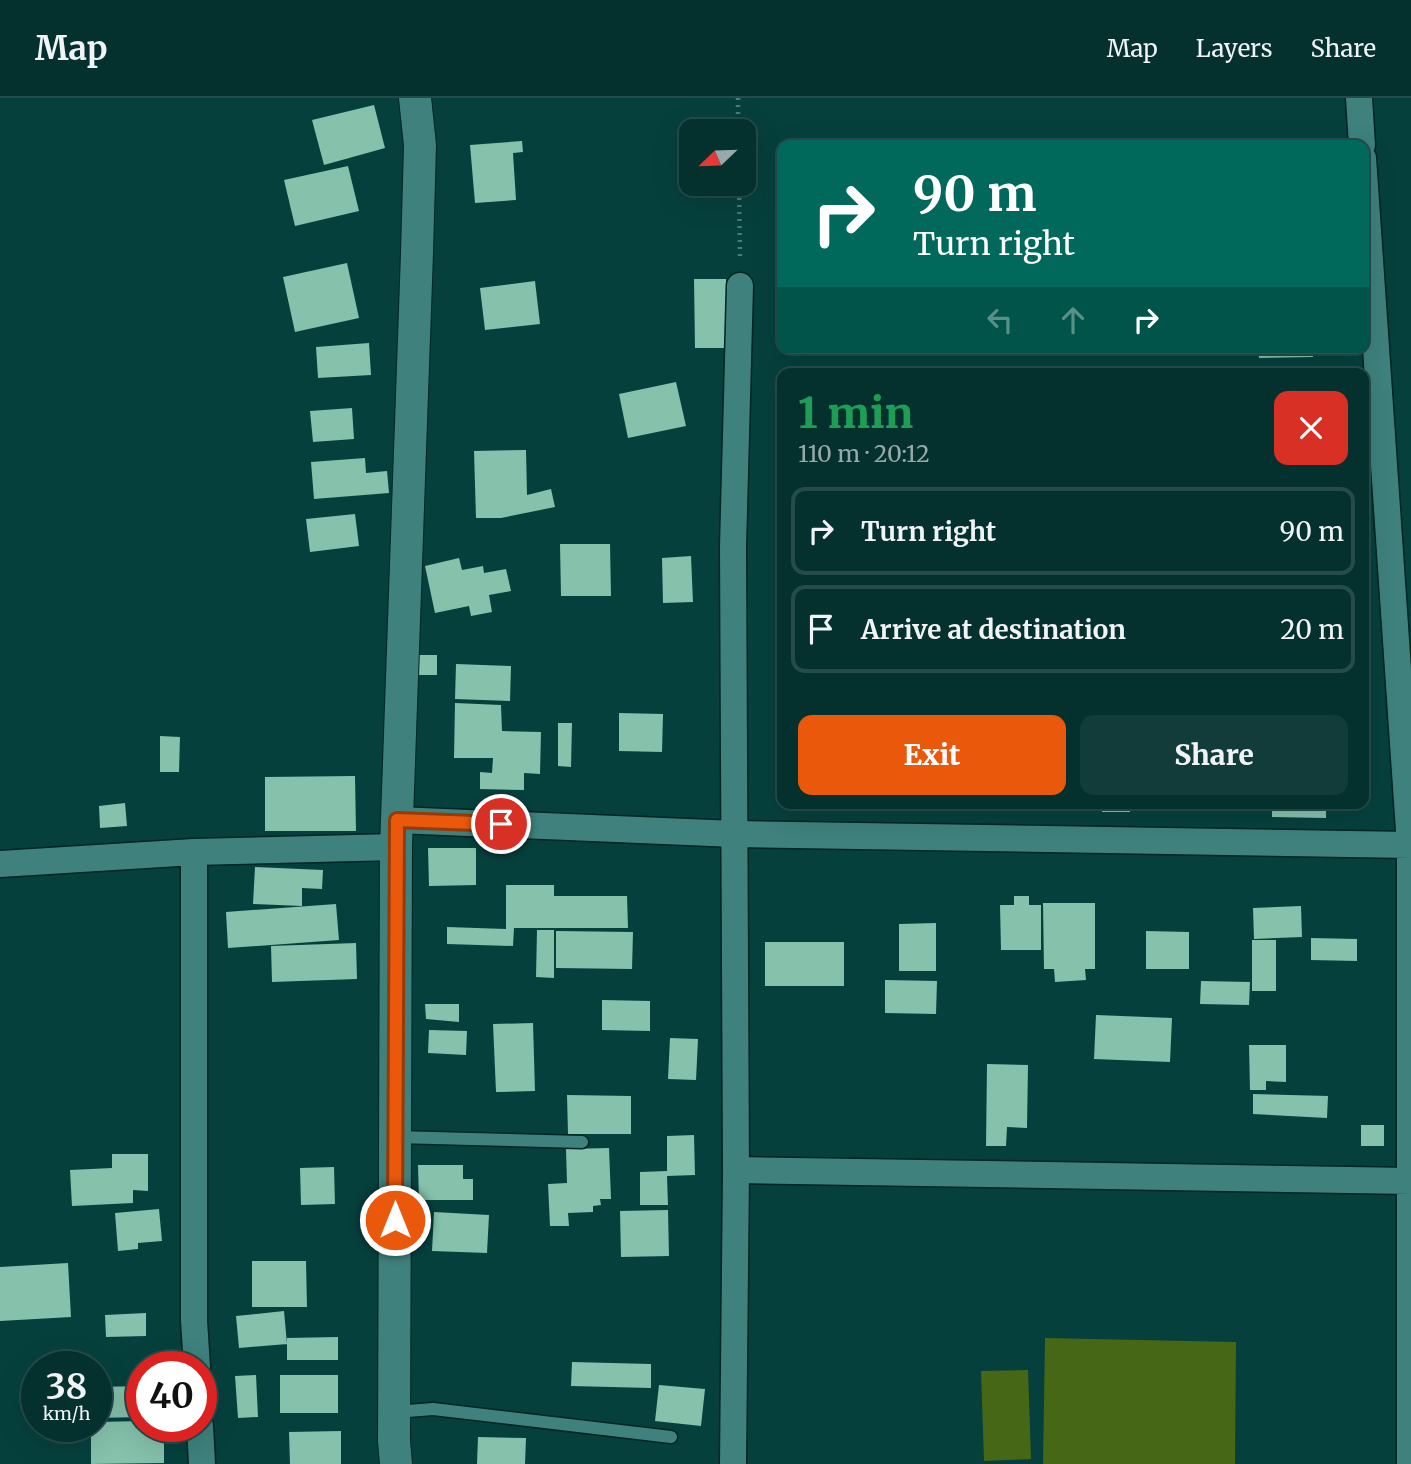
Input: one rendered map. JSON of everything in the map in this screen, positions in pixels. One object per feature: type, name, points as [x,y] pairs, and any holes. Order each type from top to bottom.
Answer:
[{"type":"street","points":[[396,1464],[397,833],[418,253],[420,145],[415,98]]},
{"type":"street","points":[[1359,98],[1362,140]]},
{"type":"street","points":[[1369,246],[1410,845],[1410,1464]]},
{"type":"street","points":[[733,1464],[736,1170],[733,547],[740,286]]},
{"type":"street","points":[[0,864],[194,852],[397,833],[735,834],[1410,845]]},
{"type":"street","points":[[194,852],[196,1351]]},
{"type":"street","points":[[736,1170],[1411,1181]]},
{"type":"street","points":[[201,1442],[202,1464]]},
{"type":"lane","points":[[395,1137],[582,1142]]},
{"type":"lane","points":[[394,1412],[433,1409],[671,1437]]},
{"type":"path","points":[[738,98],[738,119]]},
{"type":"path","points":[[739,196],[740,286]]},
{"type":"green space","points":[[1045,1338],[1236,1342],[1235,1464],[1043,1464]]},
{"type":"green space","points":[[1028,1370],[1031,1459],[984,1461],[981,1371]]},
{"type":"building","points":[[374,105],[385,148],[324,165],[312,120]]},
{"type":"building","points":[[522,141],[523,152],[513,153],[516,200],[475,203],[470,145]]},
{"type":"building","points":[[348,166],[359,211],[295,226],[284,180]]},
{"type":"building","points":[[347,263],[359,318],[295,332],[283,277]]},
{"type":"building","points":[[694,279],[726,279],[726,348],[695,348]]},
{"type":"building","points":[[535,281],[540,324],[485,330],[480,288]]},
{"type":"building","points":[[369,343],[371,375],[318,378],[316,347]]},
{"type":"building","points":[[1259,354],[1313,354],[1313,357],[1259,358]]},
{"type":"building","points":[[676,382],[686,426],[628,438],[619,394]]},
{"type":"building","points":[[352,408],[354,439],[313,442],[310,411]]},
{"type":"building","points":[[526,450],[527,495],[551,489],[555,507],[501,518],[476,518],[474,451]]},
{"type":"building","points":[[365,458],[366,473],[387,471],[389,493],[314,499],[311,462]]},
{"type":"building","points":[[355,514],[359,546],[310,552],[306,519]]},
{"type":"building","points":[[560,544],[610,544],[611,596],[561,596]]},
{"type":"building","points":[[691,556],[693,602],[663,603],[662,558]]},
{"type":"building","points":[[459,558],[462,570],[483,566],[484,573],[506,569],[511,591],[489,595],[492,612],[471,616],[469,606],[435,613],[425,566]]},
{"type":"building","points":[[419,655],[437,655],[437,675],[419,675]]},
{"type":"building","points":[[456,664],[511,666],[510,701],[455,699]]},
{"type":"building","points":[[455,703],[501,705],[502,731],[541,732],[540,774],[524,773],[524,790],[480,789],[480,772],[492,773],[493,758],[454,758]]},
{"type":"building","points":[[619,713],[663,714],[662,752],[619,751]]},
{"type":"building","points":[[558,723],[572,723],[571,767],[558,766]]},
{"type":"building","points":[[160,736],[180,737],[179,772],[160,772]]},
{"type":"building","points":[[355,776],[356,831],[265,831],[265,777]]},
{"type":"building","points":[[125,803],[127,826],[100,828],[99,806]]},
{"type":"building","points":[[1102,809],[1130,809],[1130,812],[1102,812]]},
{"type":"building","points":[[1272,809],[1326,809],[1326,818],[1272,817]]},
{"type":"building","points":[[428,848],[476,848],[476,885],[429,886]]},
{"type":"building","points":[[255,867],[323,870],[322,889],[302,888],[302,906],[253,904]]},
{"type":"building","points":[[506,885],[554,885],[554,896],[627,896],[628,928],[514,928],[513,946],[447,944],[447,927],[506,929]]},
{"type":"building","points":[[1014,896],[1029,896],[1029,905],[1041,905],[1041,950],[1001,950],[1000,905],[1014,905]]},
{"type":"building","points":[[1043,903],[1095,903],[1095,969],[1085,969],[1086,980],[1055,982],[1054,969],[1044,969]]},
{"type":"building","points":[[336,904],[339,940],[228,948],[226,912]]},
{"type":"building","points":[[1301,906],[1302,937],[1254,939],[1253,908]]},
{"type":"building","points":[[936,923],[936,971],[899,971],[899,924]]},
{"type":"building","points":[[537,930],[554,930],[554,978],[536,977]]},
{"type":"building","points":[[556,931],[633,932],[632,969],[556,968]]},
{"type":"building","points":[[1146,931],[1189,932],[1189,969],[1146,969]]},
{"type":"building","points":[[1311,938],[1357,939],[1357,961],[1311,960]]},
{"type":"building","points":[[1252,940],[1276,940],[1276,991],[1252,991]]},
{"type":"building","points":[[765,942],[844,942],[844,986],[765,986]]},
{"type":"building","points":[[356,943],[357,979],[272,982],[271,946]]},
{"type":"building","points":[[885,980],[937,981],[936,1014],[885,1013]]},
{"type":"building","points":[[1201,981],[1250,982],[1249,1005],[1200,1004]]},
{"type":"building","points":[[602,1000],[650,1001],[650,1031],[602,1030]]},
{"type":"building","points":[[425,1004],[459,1004],[459,1022],[426,1019]]},
{"type":"building","points":[[1096,1015],[1172,1018],[1170,1062],[1094,1059]]},
{"type":"building","points":[[533,1023],[535,1091],[496,1092],[493,1024]]},
{"type":"building","points":[[429,1030],[467,1031],[466,1055],[428,1053]]},
{"type":"building","points":[[670,1038],[698,1039],[696,1080],[668,1079]]},
{"type":"building","points":[[1249,1045],[1286,1045],[1286,1082],[1266,1081],[1266,1090],[1250,1090]]},
{"type":"building","points":[[987,1064],[1028,1065],[1027,1128],[1007,1127],[1006,1146],[986,1146]]},
{"type":"building","points":[[1253,1094],[1328,1096],[1327,1118],[1253,1114]]},
{"type":"building","points":[[567,1095],[631,1096],[631,1134],[568,1134]]},
{"type":"building","points":[[1361,1125],[1384,1125],[1384,1146],[1361,1146]]},
{"type":"building","points":[[694,1135],[695,1175],[667,1176],[668,1205],[640,1205],[640,1172],[667,1171],[667,1136]]},
{"type":"building","points":[[609,1148],[611,1199],[600,1199],[601,1205],[593,1206],[593,1212],[568,1213],[569,1226],[550,1226],[548,1184],[567,1183],[566,1149]]},
{"type":"building","points":[[112,1154],[148,1154],[148,1191],[133,1190],[133,1203],[72,1206],[70,1170],[112,1168]]},
{"type":"building","points":[[418,1165],[463,1165],[463,1179],[473,1179],[473,1200],[419,1200]]},
{"type":"building","points":[[334,1167],[335,1204],[301,1205],[300,1168]]},
{"type":"building","points":[[159,1209],[162,1241],[138,1243],[138,1249],[118,1251],[115,1213]]},
{"type":"building","points":[[668,1210],[669,1256],[621,1257],[620,1211]]},
{"type":"building","points":[[434,1212],[489,1215],[487,1253],[432,1251]]},
{"type":"building","points":[[252,1261],[306,1261],[307,1307],[252,1307]]},
{"type":"building","points":[[68,1263],[71,1317],[0,1321],[0,1267]]},
{"type":"building","points":[[284,1311],[287,1344],[239,1348],[236,1316]]},
{"type":"building","points":[[146,1313],[146,1336],[106,1337],[105,1315]]},
{"type":"building","points":[[338,1337],[338,1360],[287,1360],[287,1338]]},
{"type":"building","points":[[572,1362],[651,1364],[651,1388],[571,1386]]},
{"type":"building","points":[[256,1375],[258,1417],[238,1418],[235,1376]]},
{"type":"building","points":[[280,1375],[338,1375],[338,1413],[280,1413]]},
{"type":"building","points":[[659,1385],[705,1389],[701,1426],[655,1421]]},
{"type":"building","points":[[126,1386],[126,1417],[112,1418],[112,1387]]},
{"type":"building","points":[[126,1421],[126,1442],[164,1442],[164,1463],[91,1464],[91,1442],[112,1442],[112,1422]]},
{"type":"building","points":[[341,1431],[341,1464],[290,1464],[289,1432]]},
{"type":"building","points":[[478,1437],[526,1438],[525,1464],[477,1464]]},
{"type":"route","points":[[395,1220],[397,820],[501,824]]}]
